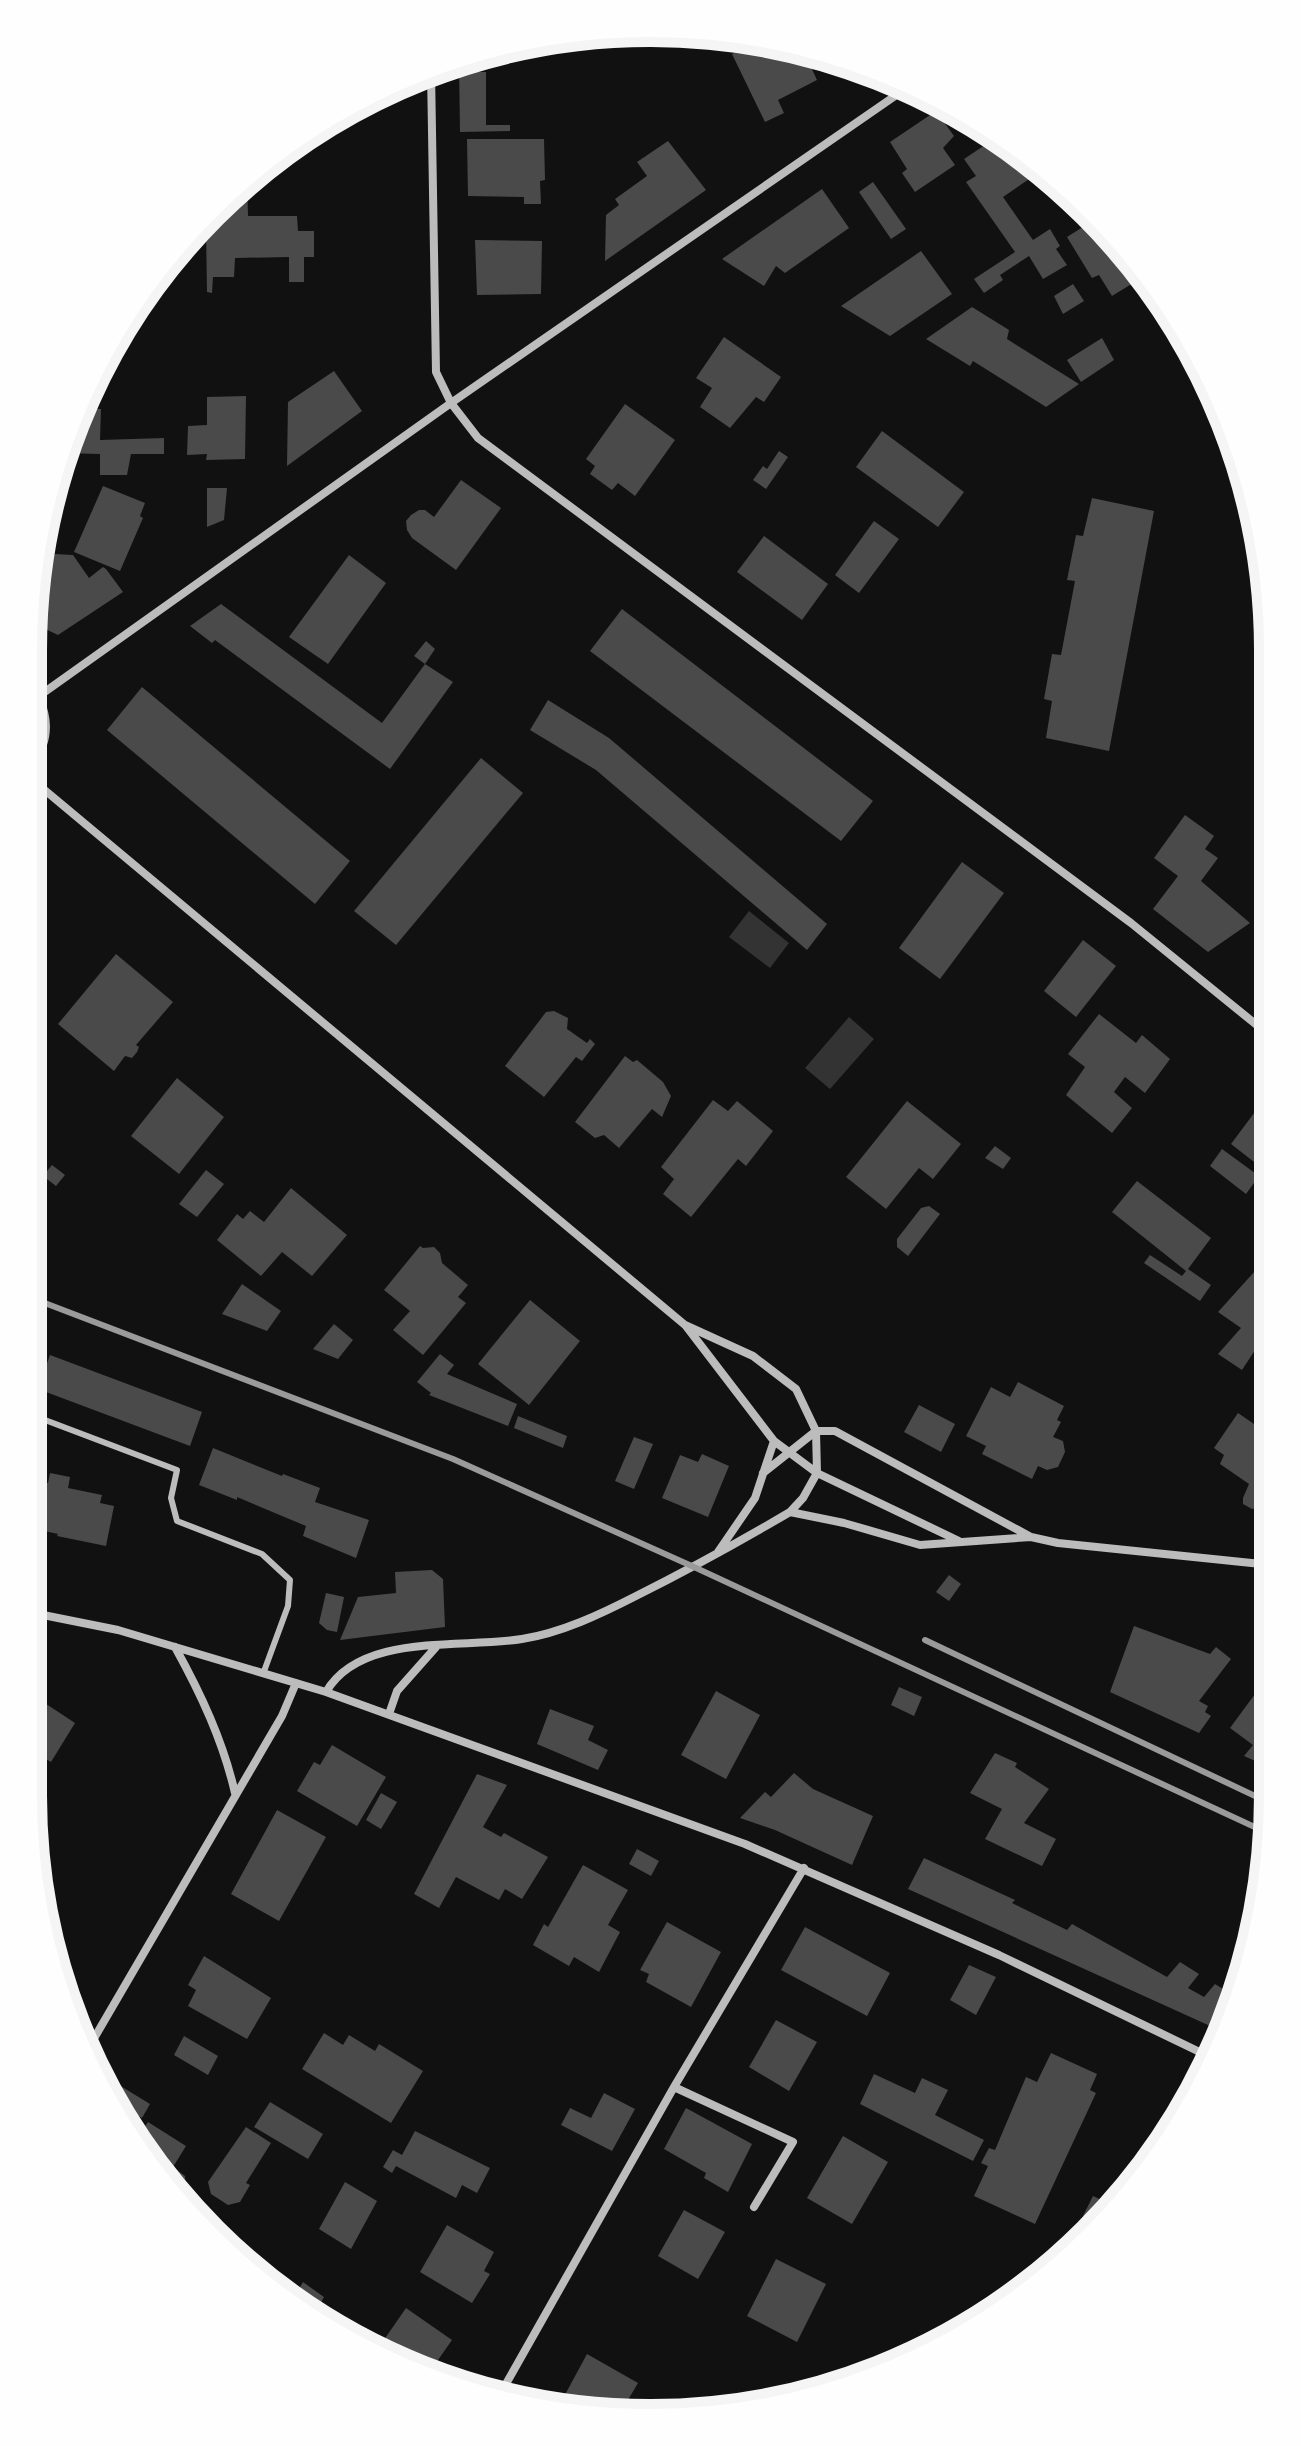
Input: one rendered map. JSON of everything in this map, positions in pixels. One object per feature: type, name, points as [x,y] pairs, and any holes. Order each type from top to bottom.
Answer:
[{"type":"street","points":[[431,83],[436,372],[451,403],[478,438],[1131,923],[1259,1027]]},
{"type":"street","points":[[42,694],[451,403],[897,95]]},
{"type":"street","points":[[42,704],[47,728],[42,746]]},
{"type":"street","points":[[42,788],[685,1325],[774,1441],[817,1473],[961,1542]]},
{"type":"street","points":[[326,1692],[334,1678],[356,1662],[381,1652],[524,1639],[570,1625],[613,1608],[715,1556],[790,1512],[803,1498],[817,1473],[816,1431],[796,1389],[753,1356],[685,1325]]},
{"type":"street","points":[[763,1473],[816,1431],[835,1431],[1031,1537],[1058,1543],[1259,1564]]},
{"type":"street","points":[[715,1556],[755,1498],[774,1441]]},
{"type":"street","points":[[790,1512],[844,1523],[920,1545],[1031,1537]]},
{"type":"street","points":[[42,1615],[118,1630],[326,1692],[745,1844],[999,1955],[1202,2053]]},
{"type":"street","points":[[175,1647],[201,1694],[235,1794]]},
{"type":"street","points":[[389,1714],[397,1691],[436,1647]]},
{"type":"street","points":[[93,2040],[282,1716],[296,1683]]},
{"type":"street","points":[[505,2386],[674,2087],[804,1868]]},
{"type":"street","points":[[674,2087],[793,2142],[754,2207]]},
{"type":"lane","points":[[45,1420],[177,1470],[171,1498],[177,1521],[262,1554],[290,1580],[288,1606],[263,1674]]},
{"type":"shaded area","points":[[749,911],[789,943],[770,968],[729,937]]},
{"type":"shaded area","points":[[849,1017],[874,1039],[830,1089],[805,1068]]},
{"type":"building","points":[[742,49],[809,63],[817,80],[778,100],[784,113],[765,122],[732,54]]},
{"type":"building","points":[[477,68],[477,72],[486,72],[486,125],[510,125],[510,131],[460,132],[459,73]]},
{"type":"building","points":[[934,112],[954,136],[943,148],[955,165],[915,192],[902,173],[907,169],[890,142]]},
{"type":"building","points":[[467,139],[544,139],[545,180],[540,181],[541,204],[524,204],[524,197],[468,196]]},
{"type":"building","points":[[668,141],[706,190],[605,261],[606,215],[619,205],[615,199],[647,176],[637,162]]},
{"type":"building","points":[[987,144],[1032,177],[1003,197],[1033,240],[1050,229],[1060,246],[1056,249],[1067,265],[1043,279],[1029,256],[1000,275],[1003,280],[984,293],[974,279],[1015,252],[966,182],[976,176],[964,159]]},
{"type":"building","points":[[873,182],[906,229],[891,239],[859,192]]},
{"type":"building","points":[[822,189],[849,228],[785,273],[776,266],[764,286],[722,259]]},
{"type":"building","points":[[247,194],[248,216],[297,216],[298,231],[314,231],[314,257],[304,257],[304,282],[289,282],[289,257],[235,258],[234,277],[213,277],[212,293],[207,292],[206,235]]},
{"type":"building","points":[[1086,225],[1135,282],[1112,296],[1099,275],[1092,278],[1067,237]]},
{"type":"building","points":[[475,240],[542,241],[541,294],[477,295]]},
{"type":"building","points":[[921,251],[952,294],[890,336],[841,306]]},
{"type":"building","points":[[1073,284],[1084,301],[1063,314],[1054,296]]},
{"type":"building","points":[[972,307],[1009,330],[1007,339],[1079,384],[1046,407],[973,361],[970,366],[926,339]]},
{"type":"building","points":[[724,337],[781,377],[764,402],[756,397],[730,428],[700,407],[712,388],[696,378]]},
{"type":"building","points":[[1102,338],[1114,360],[1081,382],[1067,360]]},
{"type":"building","points":[[334,371],[362,411],[287,466],[288,402]]},
{"type":"building","points":[[246,396],[245,459],[206,460],[207,454],[187,455],[188,426],[207,425],[207,397]]},
{"type":"building","points":[[625,404],[675,440],[635,496],[618,483],[612,490],[590,474],[595,466],[586,459]]},
{"type":"building","points":[[92,409],[101,409],[100,440],[164,438],[164,454],[131,454],[127,475],[100,475],[100,454],[75,453]]},
{"type":"building","points":[[882,431],[964,492],[938,527],[856,467]]},
{"type":"building","points":[[779,451],[788,457],[766,489],[753,480],[763,466],[767,469]]},
{"type":"building","points":[[461,480],[501,508],[456,570],[412,538],[406,521],[419,510],[425,510],[434,517]]},
{"type":"building","points":[[103,486],[145,503],[140,516],[143,518],[120,571],[74,552]]},
{"type":"building","points":[[207,488],[227,488],[224,520],[207,527]]},
{"type":"building","points":[[1092,498],[1154,511],[1109,751],[1046,738],[1052,701],[1044,699],[1052,654],[1061,655],[1075,581],[1067,580],[1076,535],[1083,536]]},
{"type":"building","points":[[874,521],[899,539],[859,593],[835,575]]},
{"type":"building","points":[[764,536],[828,584],[802,620],[737,572]]},
{"type":"building","points":[[55,554],[73,555],[89,578],[103,567],[123,592],[58,635],[43,628],[47,569]]},
{"type":"building","points":[[349,555],[386,583],[328,664],[289,637]]},
{"type":"building","points":[[221,604],[382,723],[425,664],[453,682],[390,769],[215,640],[212,643],[190,626]]},
{"type":"building","points":[[622,609],[873,801],[841,841],[590,651]]},
{"type":"building","points":[[426,641],[435,649],[425,664],[414,656]]},
{"type":"building","points":[[142,687],[350,861],[315,904],[107,730]]},
{"type":"building","points":[[548,700],[609,738],[827,924],[807,950],[596,770],[530,730]]},
{"type":"building","points":[[481,758],[523,793],[396,945],[354,911]]},
{"type":"building","points":[[1185,815],[1214,836],[1205,849],[1218,858],[1201,881],[1250,923],[1208,952],[1153,909],[1178,876],[1154,858]]},
{"type":"building","points":[[962,862],[1004,893],[940,979],[899,948]]},
{"type":"building","points":[[1083,940],[1116,966],[1076,1017],[1044,991]]},
{"type":"building","points":[[116,954],[173,1002],[136,1045],[139,1047],[132,1058],[125,1056],[114,1071],[58,1024]]},
{"type":"building","points":[[554,1011],[568,1018],[567,1029],[587,1043],[590,1039],[595,1044],[582,1061],[576,1057],[544,1097],[505,1066],[546,1012]]},
{"type":"building","points":[[1099,1014],[1136,1043],[1142,1035],[1170,1059],[1145,1093],[1125,1077],[1114,1092],[1132,1108],[1112,1133],[1066,1095],[1085,1067],[1068,1054]]},
{"type":"building","points":[[625,1056],[633,1062],[637,1060],[663,1082],[671,1096],[662,1117],[652,1109],[619,1148],[604,1135],[595,1138],[575,1122]]},
{"type":"building","points":[[177,1078],[224,1117],[179,1174],[131,1136]]},
{"type":"building","points":[[713,1100],[728,1111],[737,1101],[773,1131],[746,1166],[738,1159],[691,1217],[663,1194],[674,1179],[661,1167]]},
{"type":"building","points":[[907,1101],[961,1144],[933,1179],[919,1168],[886,1209],[846,1177]]},
{"type":"building","points":[[1259,1106],[1259,1166],[1231,1144]]},
{"type":"building","points":[[995,1146],[1011,1158],[1003,1169],[985,1158]]},
{"type":"building","points":[[1222,1149],[1259,1176],[1246,1194],[1210,1166]]},
{"type":"building","points":[[52,1165],[65,1175],[56,1186],[43,1176]]},
{"type":"building","points":[[206,1170],[224,1184],[197,1217],[179,1204]]},
{"type":"building","points":[[1137,1181],[1211,1238],[1188,1269],[1211,1285],[1200,1301],[1144,1263],[1150,1255],[1182,1276],[1186,1271],[1112,1212]]},
{"type":"building","points":[[291,1188],[347,1235],[312,1276],[282,1252],[261,1276],[217,1240],[237,1214],[243,1219],[250,1211],[264,1222]]},
{"type":"building","points":[[929,1206],[940,1214],[908,1256],[897,1247],[897,1239],[921,1208]]},
{"type":"building","points":[[420,1246],[434,1247],[440,1253],[442,1263],[468,1285],[458,1297],[466,1303],[423,1355],[393,1330],[410,1311],[384,1290]]},
{"type":"building","points":[[1255,1271],[1259,1274],[1259,1344],[1242,1370],[1218,1354],[1241,1328],[1218,1312]]},
{"type":"building","points":[[242,1284],[281,1311],[267,1331],[222,1314]]},
{"type":"building","points":[[530,1300],[580,1341],[529,1405],[478,1364]]},
{"type":"building","points":[[334,1324],[353,1340],[338,1359],[313,1349]]},
{"type":"building","points":[[440,1354],[454,1365],[447,1374],[517,1404],[508,1426],[429,1395],[431,1393],[417,1382]]},
{"type":"building","points":[[50,1355],[202,1412],[190,1446],[42,1390],[42,1378]]},
{"type":"building","points":[[1018,1382],[1064,1406],[1057,1420],[1061,1422],[1053,1437],[1063,1441],[1065,1452],[1058,1467],[1047,1470],[1038,1466],[1032,1479],[982,1454],[986,1446],[966,1436],[991,1387],[1010,1397]]},
{"type":"building","points":[[919,1405],[955,1424],[941,1452],[904,1432]]},
{"type":"building","points":[[1238,1413],[1259,1427],[1258,1508],[1252,1509],[1243,1504],[1249,1484],[1220,1464],[1224,1455],[1214,1448]]},
{"type":"building","points":[[518,1416],[567,1436],[563,1448],[514,1428]]},
{"type":"building","points":[[634,1437],[653,1444],[634,1489],[615,1481]]},
{"type":"building","points":[[213,1448],[320,1488],[315,1502],[369,1520],[356,1558],[303,1536],[306,1526],[199,1485]]},
{"type":"building","points":[[702,1454],[729,1466],[708,1517],[662,1498],[680,1455],[698,1462]]},
{"type":"building","points":[[50,1473],[70,1477],[68,1488],[102,1495],[100,1503],[114,1506],[106,1546],[42,1530],[42,1482],[48,1483]]},
{"type":"building","points":[[432,1570],[443,1579],[445,1627],[340,1640],[358,1597],[396,1593],[395,1572]]},
{"type":"building","points":[[949,1575],[961,1584],[949,1601],[936,1592]]},
{"type":"building","points":[[326,1593],[344,1597],[337,1632],[327,1630],[319,1623]]},
{"type":"building","points":[[1134,1626],[1210,1654],[1216,1647],[1231,1659],[1199,1701],[1208,1706],[1205,1712],[1211,1716],[1199,1733],[1110,1692]]},
{"type":"building","points":[[899,1687],[922,1697],[914,1716],[891,1705]]},
{"type":"building","points":[[716,1691],[760,1715],[726,1779],[681,1755]]},
{"type":"building","points":[[1255,1694],[1259,1697],[1259,1763],[1244,1756],[1253,1745],[1230,1728]]},
{"type":"building","points":[[42,1701],[75,1723],[51,1762],[42,1757]]},
{"type":"building","points":[[550,1709],[594,1726],[588,1740],[608,1750],[598,1770],[537,1744]]},
{"type":"building","points":[[332,1745],[386,1777],[357,1826],[297,1791],[314,1762],[320,1765]]},
{"type":"building","points":[[995,1753],[1017,1763],[1015,1767],[1049,1789],[1024,1823],[1056,1839],[1042,1866],[985,1839],[1002,1809],[970,1793]]},
{"type":"building","points":[[794,1773],[813,1789],[873,1816],[852,1865],[775,1830],[740,1818],[765,1792],[771,1797]]},
{"type":"building","points":[[477,1774],[507,1785],[483,1827],[501,1837],[504,1833],[548,1857],[522,1899],[505,1889],[499,1900],[456,1877],[439,1908],[414,1894]]},
{"type":"building","points":[[381,1793],[397,1802],[381,1829],[366,1820]]},
{"type":"building","points":[[277,1810],[326,1837],[279,1921],[231,1894]]},
{"type":"building","points":[[637,1849],[659,1861],[651,1876],[629,1864]]},
{"type":"building","points":[[924,1858],[1015,1900],[1012,1903],[1067,1930],[1072,1924],[1167,1977],[1180,1962],[1199,1974],[1188,1988],[1204,1997],[1215,1984],[1227,1991],[1216,2007],[1220,2010],[1213,2027],[908,1889]]},
{"type":"building","points":[[583,1865],[628,1890],[608,1925],[620,1932],[599,1972],[574,1957],[569,1966],[533,1945],[544,1924],[548,1927]]},
{"type":"building","points":[[667,1922],[721,1952],[691,2007],[646,1982],[649,1974],[640,1970]]},
{"type":"building","points":[[805,1927],[890,1973],[867,2016],[781,1970]]},
{"type":"building","points":[[204,1956],[271,1998],[247,2039],[188,2006],[196,1990],[188,1985]]},
{"type":"building","points":[[969,1965],[996,1977],[976,2015],[950,2000]]},
{"type":"building","points":[[776,2020],[817,2042],[789,2091],[749,2067]]},
{"type":"building","points":[[324,2033],[343,2045],[349,2035],[375,2051],[379,2044],[423,2071],[391,2123],[302,2069]]},
{"type":"building","points":[[184,2036],[218,2056],[208,2075],[174,2055]]},
{"type":"building","points":[[1051,2053],[1097,2074],[1090,2090],[1096,2093],[1035,2224],[974,2196],[988,2166],[981,2163],[989,2148],[995,2150],[1026,2077],[1037,2082]]},
{"type":"building","points":[[874,2074],[915,2093],[922,2078],[948,2090],[935,2115],[984,2140],[973,2161],[860,2104]]},
{"type":"building","points":[[119,2085],[150,2104],[142,2118],[130,2110],[117,2088]]},
{"type":"building","points":[[604,2093],[635,2109],[612,2151],[561,2125],[570,2108],[591,2118]]},
{"type":"building","points":[[270,2102],[323,2134],[308,2159],[254,2127]]},
{"type":"building","points":[[686,2108],[752,2144],[728,2192],[704,2178],[706,2173],[664,2149]]},
{"type":"building","points":[[148,2122],[186,2146],[173,2167],[185,2176],[186,2188],[168,2166],[142,2130]]},
{"type":"building","points":[[246,2127],[271,2143],[246,2183],[250,2185],[240,2202],[228,2205],[211,2194],[208,2182]]},
{"type":"building","points":[[415,2131],[490,2168],[477,2193],[462,2185],[456,2198],[396,2166],[392,2173],[383,2167],[393,2150],[402,2155]]},
{"type":"building","points":[[843,2136],[888,2162],[852,2224],[807,2198]]},
{"type":"building","points":[[345,2182],[377,2201],[351,2249],[319,2229]]},
{"type":"building","points":[[1093,2196],[1104,2201],[1088,2218],[1083,2216]]},
{"type":"building","points":[[684,2210],[725,2232],[698,2279],[658,2256]]},
{"type":"building","points":[[447,2225],[494,2252],[484,2271],[490,2274],[472,2303],[420,2272]]},
{"type":"building","points":[[776,2259],[826,2284],[797,2342],[747,2316]]},
{"type":"building","points":[[303,2282],[324,2297],[319,2306],[298,2291]]},
{"type":"building","points":[[406,2308],[452,2340],[435,2364],[383,2342]]},
{"type":"building","points":[[587,2354],[638,2383],[626,2403],[563,2398]]},
{"type":"railway","points":[[42,1302],[453,1459],[1258,1829]]},
{"type":"railway","points":[[925,1640],[1259,1798]]}]
